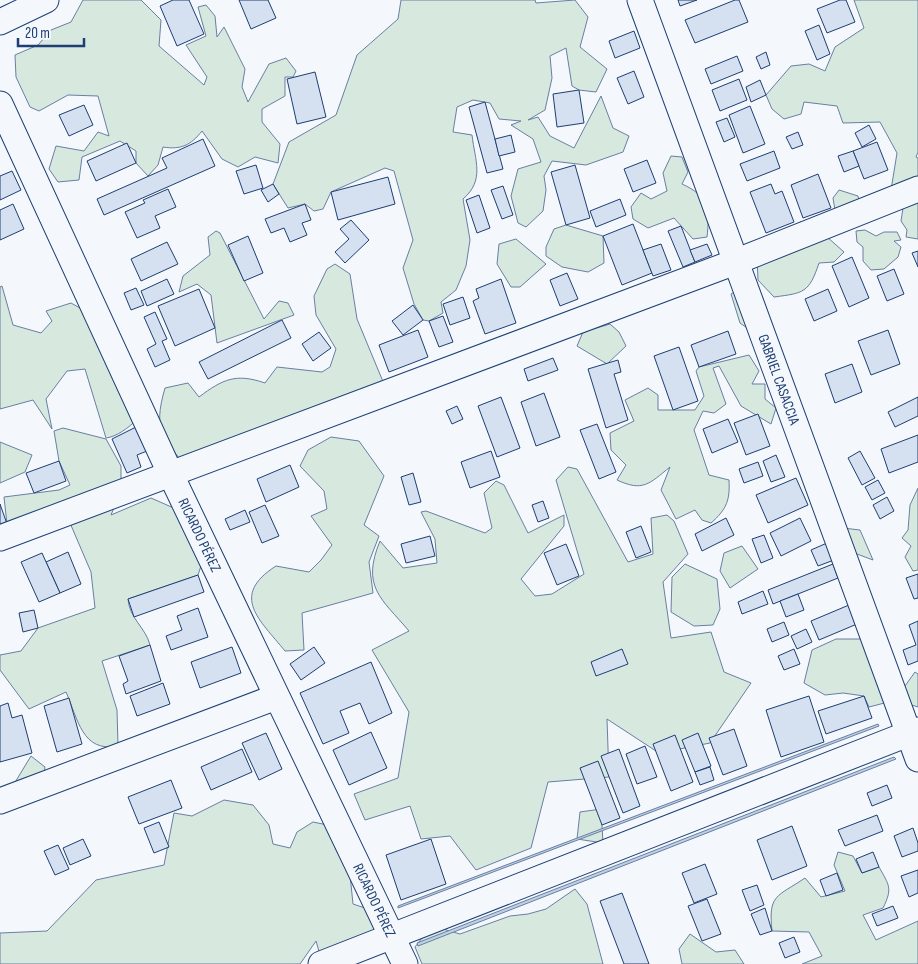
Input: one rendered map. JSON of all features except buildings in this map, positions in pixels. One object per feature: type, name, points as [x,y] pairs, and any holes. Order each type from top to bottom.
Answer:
[{"type":"street","points":[[0,22],[46,0]]},
{"type":"street","name":"GABRIEL CASACCIA","points":[[640,0],[735,262],[913,732],[918,760]]},
{"type":"street","name":"RICARDO PÉREZ","points":[[0,104],[171,475],[405,964]]},
{"type":"street","points":[[0,538],[735,262],[918,190]]},
{"type":"street","points":[[0,801],[276,697]]},
{"type":"street","points":[[321,964],[913,732]]},
{"type":"shaded area","points":[[83,0],[141,0],[161,20],[159,46],[204,85],[207,77],[186,45],[206,36],[198,7],[206,5],[215,16],[217,37],[224,27],[245,69],[242,87],[248,102],[269,64],[286,58],[296,71],[293,77],[285,77],[285,96],[262,109],[262,122],[280,144],[278,163],[255,157],[238,167],[222,159],[202,131],[190,143],[175,148],[163,147],[158,165],[148,176],[136,163],[136,151],[120,141],[82,157],[79,180],[58,182],[49,169],[56,146],[84,151],[98,132],[109,136],[98,96],[68,95],[39,111],[30,107],[16,77],[15,55],[38,45],[51,30],[71,22]]},
{"type":"shaded area","points":[[401,0],[535,0],[536,3],[575,0],[588,17],[580,47],[607,69],[596,92],[579,90],[572,86],[566,48],[550,56],[552,78],[545,110],[528,120],[538,117],[550,136],[574,148],[601,96],[613,128],[629,136],[623,152],[586,165],[552,161],[544,176],[546,190],[543,211],[526,227],[518,223],[511,196],[518,169],[541,162],[533,139],[511,125],[521,121],[499,119],[490,103],[473,100],[457,107],[453,132],[472,135],[477,170],[474,185],[463,199],[470,240],[466,266],[456,290],[441,302],[443,313],[429,321],[423,320],[414,304],[403,268],[413,240],[394,171],[385,168],[331,192],[323,209],[314,211],[305,204],[288,208],[273,184],[289,142],[336,115],[357,55],[398,19]]},
{"type":"shaded area","points":[[854,0],[918,0],[918,152],[916,157],[918,158],[918,185],[904,208],[918,203],[918,239],[906,237],[907,230],[901,221],[903,208],[891,190],[897,153],[880,122],[843,123],[837,106],[804,102],[801,114],[784,119],[772,109],[766,95],[791,66],[809,64],[825,71],[835,47],[864,28]]},
{"type":"shaded area","points":[[671,156],[682,157],[688,172],[682,184],[698,194],[706,205],[708,212],[707,237],[693,239],[674,218],[648,228],[633,219],[631,207],[641,193],[651,199],[667,191],[663,173]]},
{"type":"shaded area","points":[[839,190],[858,196],[860,206],[826,236],[844,252],[834,262],[819,263],[812,280],[804,290],[774,297],[758,280],[757,258],[800,222],[822,222],[835,210],[833,198]]},
{"type":"shaded area","points":[[566,225],[603,236],[604,263],[588,272],[562,267],[546,256],[546,247],[554,229]]},
{"type":"shaded area","points":[[865,230],[876,236],[884,232],[897,232],[901,240],[894,241],[901,247],[898,257],[884,269],[871,270],[863,261],[863,247],[857,242],[856,231]]},
{"type":"shaded area","points":[[216,231],[220,233],[264,319],[279,301],[288,303],[294,315],[217,343],[211,295],[197,284],[179,292],[183,276],[210,255],[208,237]]},
{"type":"shaded area","points":[[516,239],[546,264],[520,287],[511,287],[497,264],[499,244]]},
{"type":"shaded area","points":[[335,264],[350,274],[357,319],[384,384],[189,471],[167,442],[160,425],[161,403],[165,388],[188,383],[199,397],[230,379],[246,378],[265,383],[277,367],[322,372],[330,367],[336,349],[316,315],[314,296],[327,269]]},
{"type":"shaded area","points":[[2,286],[13,325],[41,333],[52,321],[46,311],[71,303],[89,313],[136,420],[127,429],[106,438],[85,369],[67,371],[46,399],[52,429],[33,400],[0,409],[0,287]]},
{"type":"shaded area","points":[[742,287],[750,330],[740,323],[731,294]]},
{"type":"shaded area","points":[[610,324],[619,332],[626,346],[607,364],[577,346],[583,332]]},
{"type":"shaded area","points":[[749,355],[759,371],[752,384],[765,384],[765,399],[776,408],[771,424],[741,406],[719,366],[713,368],[726,404],[714,413],[703,411],[694,430],[709,475],[729,480],[728,499],[724,509],[711,523],[702,520],[695,510],[676,519],[661,490],[670,467],[651,482],[640,486],[626,484],[617,480],[626,465],[611,450],[610,433],[634,421],[625,400],[648,388],[658,395],[658,410],[695,410],[704,396],[696,371],[699,367]]},
{"type":"shaded area","points":[[63,428],[106,439],[121,466],[121,491],[111,515],[151,498],[176,509],[201,566],[198,575],[128,599],[131,612],[145,633],[150,645],[102,661],[117,710],[118,746],[106,747],[96,744],[89,739],[78,723],[66,692],[29,709],[0,670],[0,655],[21,651],[38,628],[95,608],[91,572],[70,523],[7,524],[4,497],[59,490],[70,485],[59,461],[54,431]]},
{"type":"shaded area","points":[[331,437],[359,441],[384,476],[364,525],[379,536],[369,562],[373,593],[302,613],[304,650],[285,651],[266,629],[253,608],[254,588],[262,577],[276,566],[309,572],[332,545],[311,516],[327,509],[324,491],[300,466],[308,450]]},
{"type":"shaded area","points":[[0,442],[32,455],[25,472],[0,483]]},
{"type":"shaded area","points":[[568,467],[577,469],[628,562],[653,554],[651,518],[667,515],[674,521],[688,554],[663,582],[671,638],[711,632],[724,672],[751,683],[710,743],[659,753],[607,719],[609,777],[548,782],[531,848],[476,870],[450,836],[421,839],[410,806],[365,820],[354,794],[398,778],[409,712],[372,650],[409,631],[377,591],[373,581],[375,557],[380,541],[403,568],[437,563],[435,539],[421,512],[426,511],[485,533],[492,528],[484,493],[496,481],[504,485],[528,533],[564,515],[564,526],[521,579],[535,596],[552,594],[584,574],[556,480]]},
{"type":"shaded area","points":[[918,488],[918,570],[913,571],[905,557],[911,546],[902,538],[908,530],[910,505]]},
{"type":"shaded area","points":[[843,528],[860,530],[873,560],[841,548]]},
{"type":"shaded area","points":[[742,546],[758,569],[730,588],[720,571],[724,553]]},
{"type":"shaded area","points":[[685,564],[717,579],[720,609],[713,625],[694,626],[671,612],[672,577]]},
{"type":"shaded area","points":[[836,639],[870,639],[893,680],[905,686],[915,672],[918,674],[918,707],[896,700],[869,707],[864,696],[843,693],[825,695],[804,683],[812,650]]},
{"type":"shaded area","points":[[31,756],[45,767],[42,785],[14,784]]},
{"type":"shaded area","points":[[224,800],[253,805],[269,825],[273,844],[290,848],[297,832],[313,822],[337,827],[336,850],[349,865],[353,904],[368,909],[378,931],[322,962],[316,941],[300,964],[0,964],[0,933],[47,931],[96,880],[164,865],[174,813],[192,816]]},
{"type":"shaded area","points":[[601,809],[603,843],[577,839],[580,812]]},
{"type":"shaded area","points":[[838,852],[853,856],[862,873],[879,867],[887,883],[889,891],[883,908],[863,915],[876,940],[918,921],[918,964],[802,964],[822,956],[809,932],[772,931],[772,910],[776,898],[805,878],[821,897],[845,891],[834,865]]},
{"type":"shaded area","points":[[575,889],[587,904],[603,964],[422,964],[415,947],[426,933],[443,929],[460,934],[510,916],[546,909]]},
{"type":"shaded area","points":[[690,934],[716,952],[735,950],[744,964],[682,964],[679,949]]},
{"type":"water","points":[[878,724],[879,726],[398,908],[398,906]]},
{"type":"water","points":[[894,757],[896,759],[418,946],[417,943]]}]
